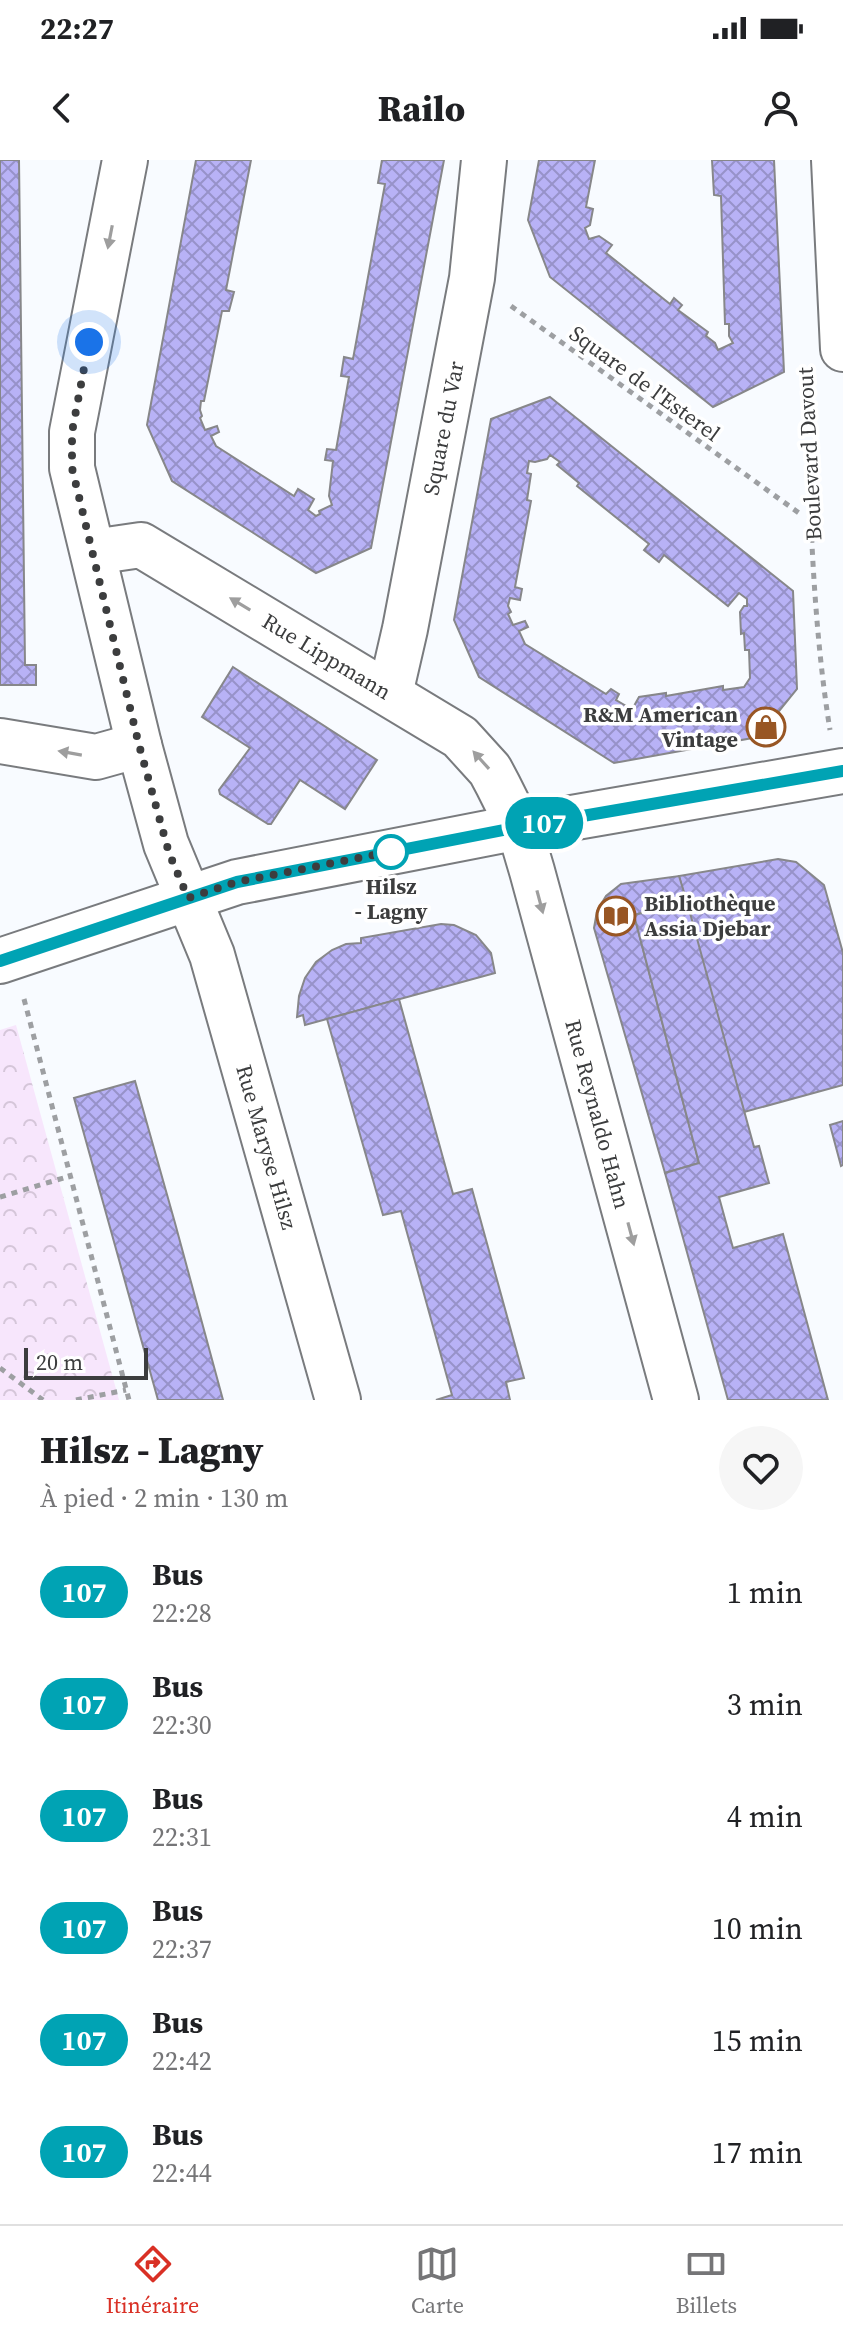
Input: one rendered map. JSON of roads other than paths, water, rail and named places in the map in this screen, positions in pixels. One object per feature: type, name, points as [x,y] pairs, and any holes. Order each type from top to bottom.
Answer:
[{"type":"street","name":"Rue Maryse Hilsz","points":[[125,160],[72,432],[72,468],[139,745],[169,853],[206,935],[215,964],[338,1400]]},
{"type":"street","name":"Square du Var","points":[[390,694],[472,278],[484,160]]},
{"type":"street","name":"Boulevard Davout","points":[[824,358],[834,160]]},
{"type":"street","name":"Rue Lippmann","points":[[93,552],[141,545],[460,737],[490,770],[519,827]]},
{"type":"street","points":[[0,741],[96,757],[139,745]]},
{"type":"street","points":[[11,978],[188,898],[248,879],[519,827],[837,752]]},
{"type":"street","name":"Rue Reynaldo Hahn","points":[[519,827],[676,1400]]},
{"type":"place","name":"R&M American Vintage","points":[[766,727]]},
{"type":"place","name":"Hilsz - Lagny","points":[[391,852]]},
{"type":"place","name":"Bibliothèque Assia Djebar","points":[[616,916]]}]
